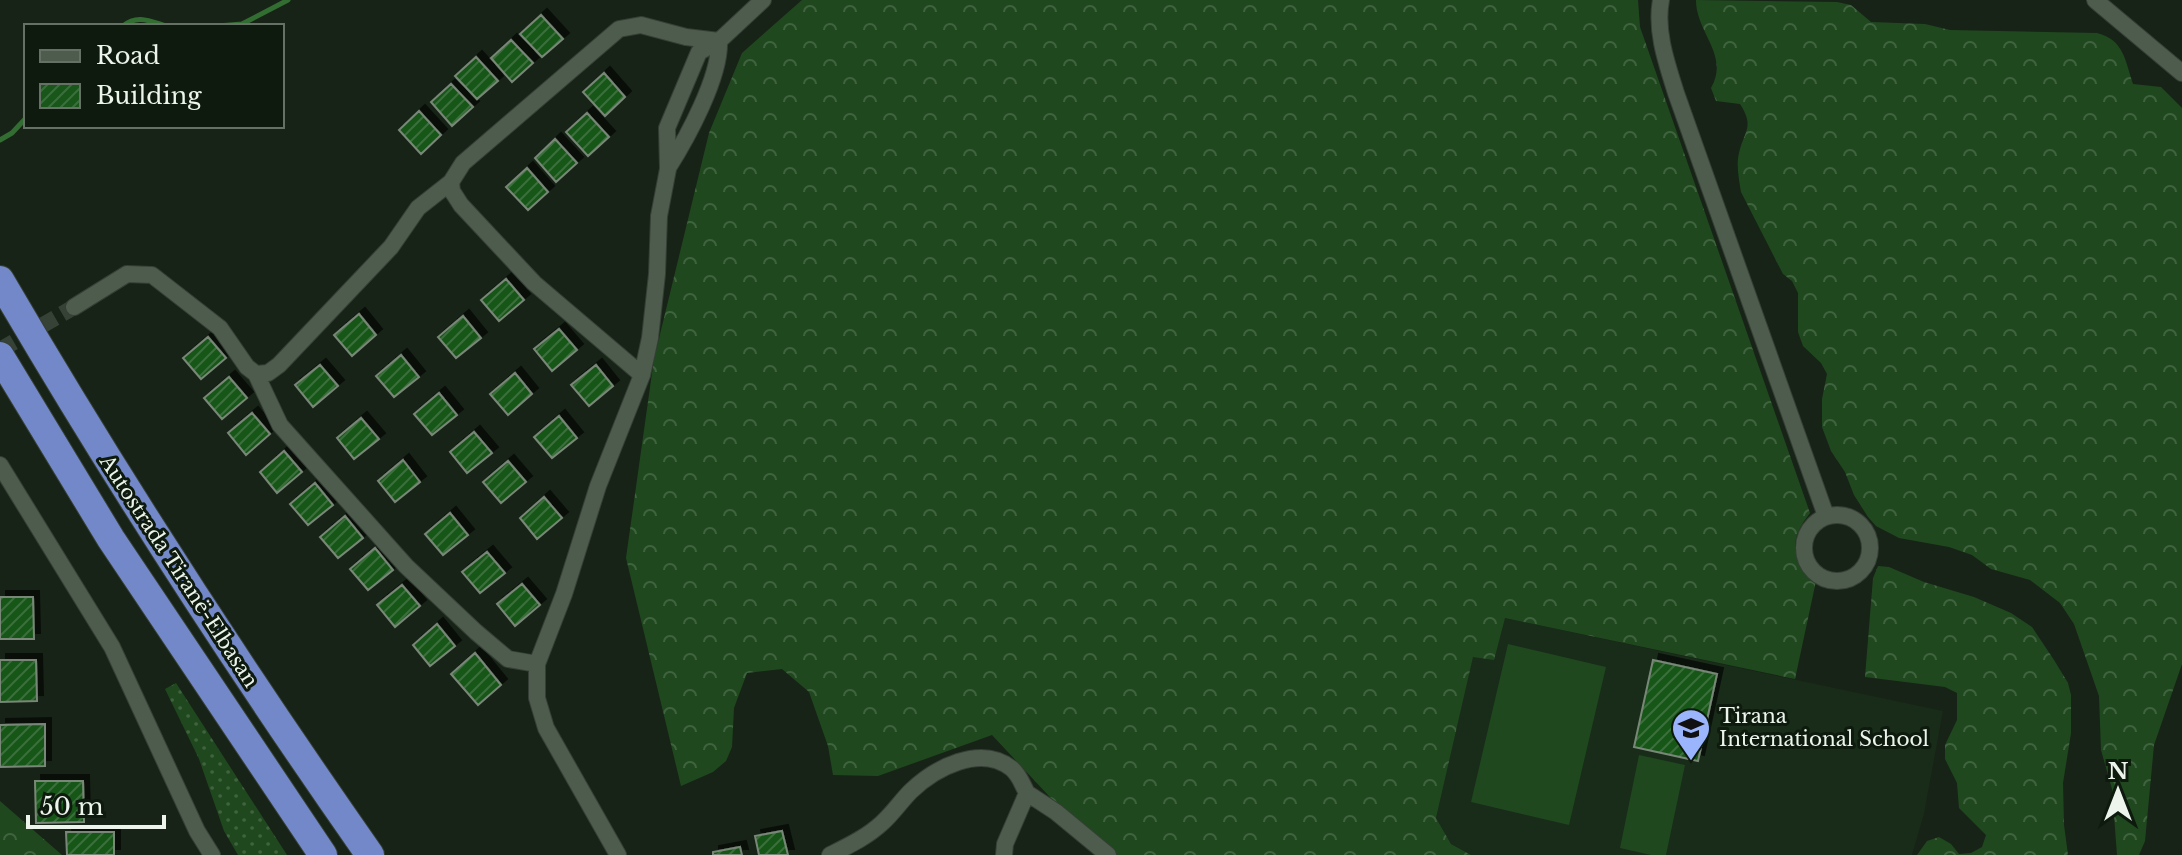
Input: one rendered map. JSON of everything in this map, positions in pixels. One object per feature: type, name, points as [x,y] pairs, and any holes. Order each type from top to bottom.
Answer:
[{"type":"highway","name":"Autostrada Tiranë-Elbasan","points":[[0,280],[146,523],[275,719],[370,855]]},
{"type":"highway","name":"Autostrada Tiranë-Elbasan","points":[[0,356],[111,539],[323,855]]},
{"type":"street","points":[[618,855],[546,728],[537,698],[537,664],[564,594],[598,486],[642,375],[650,338],[659,216],[668,169],[667,128],[699,52],[719,41],[763,0]]},
{"type":"street","points":[[1661,0],[1659,9],[1664,53],[1676,93],[1826,516]]},
{"type":"street","points":[[2095,0],[2182,73]]},
{"type":"street","points":[[256,374],[268,373],[279,365],[391,247],[418,208],[451,182],[474,153],[619,29],[641,25],[686,37],[719,41]]},
{"type":"street","points":[[451,182],[452,191],[461,205],[534,283],[642,375]]},
{"type":"street","points":[[74,307],[127,274],[152,275],[220,328],[247,367],[256,374],[280,425],[406,566],[508,659],[537,664]]},
{"type":"street","points":[[0,465],[112,647],[197,831],[212,855]]},
{"type":"street","points":[[1826,516],[1848,516],[1858,522],[1870,540],[1867,562],[1851,578],[1829,580],[1819,576],[1806,560],[1805,539],[1817,521],[1826,516]]},
{"type":"street","points":[[830,855],[882,823],[912,790],[932,774],[968,759],[990,758],[1009,766],[1018,775],[1027,793],[1056,812],[1108,855]]},
{"type":"street","points":[[1004,855],[1005,844],[1027,793]]},
{"type":"shaded area","name":"Tirana International School","points":[[1505,618],[1943,711],[1924,814],[1912,855],[1471,855],[1451,844],[1436,818],[1473,656]]},
{"type":"green space","points":[[802,0],[1638,0],[1640,27],[1810,513],[1798,532],[1795,548],[1801,564],[1816,581],[1795,679],[1505,618],[1494,660],[1473,657],[1436,818],[1451,844],[1471,855],[1104,855],[992,735],[878,776],[833,775],[828,746],[809,692],[782,669],[747,673],[734,708],[732,747],[726,761],[713,772],[681,786],[626,558],[654,359],[709,133],[742,53]]},
{"type":"green space","points":[[1696,0],[1837,2],[1851,5],[1871,22],[1925,24],[1950,30],[2097,33],[2118,46],[2133,84],[2161,87],[2182,108],[2182,664],[2154,745],[2145,841],[2139,855],[2117,855],[2112,789],[2101,750],[2099,696],[2074,624],[2060,603],[2030,580],[1991,569],[1972,555],[1949,547],[1899,538],[1876,526],[1854,495],[1845,472],[1831,451],[1822,427],[1822,399],[1827,374],[1821,363],[1803,346],[1798,332],[1798,293],[1792,281],[1783,274],[1741,192],[1738,158],[1747,129],[1747,118],[1740,104],[1716,101],[1711,88],[1716,76],[1715,54],[1697,12]]},
{"type":"green space","points":[[1878,566],[1889,567],[1924,582],[1974,597],[2011,613],[2032,627],[2054,660],[2068,683],[2071,695],[2071,733],[2063,783],[2068,855],[1917,855],[1927,841],[1939,837],[1951,844],[1959,854],[1971,853],[1982,847],[1986,835],[1959,808],[1957,783],[1945,759],[1945,745],[1957,720],[1957,693],[1945,687],[1865,677],[1873,578]]},
{"type":"green space","points":[[1508,644],[1606,667],[1569,825],[1471,802]]},
{"type":"green space","points":[[176,683],[287,855],[238,855],[224,831],[199,759],[165,689]]},
{"type":"green space","points":[[1639,755],[1685,765],[1666,855],[1620,848]]},
{"type":"green space","points":[[0,801],[62,855],[0,855]]},
{"type":"building","points":[[541,15],[563,39],[542,57],[520,34]]},
{"type":"building","points":[[511,40],[533,63],[512,82],[491,58]]},
{"type":"building","points":[[476,57],[498,81],[477,99],[455,76]]},
{"type":"building","points":[[604,73],[625,97],[605,116],[583,92]]},
{"type":"building","points":[[451,84],[473,107],[452,126],[431,102]]},
{"type":"building","points":[[419,111],[441,135],[421,154],[399,130]]},
{"type":"building","points":[[587,113],[609,137],[588,156],[566,132]]},
{"type":"building","points":[[555,139],[577,163],[556,182],[535,158]]},
{"type":"building","points":[[527,168],[548,192],[528,210],[506,187]]},
{"type":"building","points":[[506,279],[524,300],[499,321],[481,300]]},
{"type":"building","points":[[359,314],[376,335],[352,356],[334,335]]},
{"type":"building","points":[[463,316],[481,338],[456,358],[438,337]]},
{"type":"building","points":[[559,329],[577,350],[552,371],[534,349]]},
{"type":"building","points":[[208,337],[226,358],[201,379],[183,358]]},
{"type":"building","points":[[401,355],[419,377],[394,397],[376,376]]},
{"type":"building","points":[[320,365],[338,386],[313,407],[295,385]]},
{"type":"building","points":[[596,365],[613,386],[589,406],[571,385]]},
{"type":"building","points":[[515,373],[532,394],[508,415],[490,394]]},
{"type":"building","points":[[229,377],[247,398],[222,419],[204,398]]},
{"type":"building","points":[[439,393],[457,415],[432,435],[414,414]]},
{"type":"building","points":[[252,413],[270,434],[246,455],[228,433]]},
{"type":"building","points":[[559,416],[577,438],[552,458],[534,437]]},
{"type":"building","points":[[361,418],[379,439],[354,459],[337,438]]},
{"type":"building","points":[[474,432],[492,453],[467,473],[450,452]]},
{"type":"building","points":[[284,451],[302,472],[277,493],[260,472]]},
{"type":"building","points":[[403,460],[420,482],[395,502],[378,481]]},
{"type":"building","points":[[508,461],[526,482],[501,503],[483,482]]},
{"type":"building","points":[[315,483],[333,505],[308,525],[290,504]]},
{"type":"building","points":[[544,497],[562,518],[537,539],[520,518]]},
{"type":"building","points":[[450,513],[468,535],[443,555],[425,534]]},
{"type":"building","points":[[345,516],[363,538],[338,558],[320,537]]},
{"type":"building","points":[[375,548],[393,570],[368,590],[350,569]]},
{"type":"building","points":[[487,552],[505,573],[480,593],[462,572]]},
{"type":"building","points":[[522,584],[540,605],[515,626],[497,604]]},
{"type":"building","points":[[402,585],[420,606],[395,627],[377,605]]},
{"type":"building","points":[[0,597],[33,597],[34,639],[0,639]]},
{"type":"building","points":[[437,624],[455,646],[430,666],[413,645]]},
{"type":"building","points":[[475,653],[501,685],[478,705],[451,674]]},
{"type":"building","points":[[0,660],[36,660],[37,701],[0,702]]},
{"type":"building","points":[[1653,660],[1717,674],[1698,761],[1634,747]]},
{"type":"building","points":[[45,724],[45,766],[0,767],[0,725]]},
{"type":"building","points":[[35,781],[83,781],[84,822],[36,823]]},
{"type":"building","points":[[782,831],[788,855],[759,855],[755,836]]},
{"type":"building","points":[[66,832],[114,832],[114,855],[67,855]]},
{"type":"building","points":[[740,847],[742,855],[713,855],[713,852]]},
{"type":"waterway","points":[[242,24],[288,0]]},
{"type":"waterway","points":[[126,24],[139,19],[159,24]]},
{"type":"waterway","points":[[0,140],[24,120]]},
{"type":"tunnel","points":[[0,350],[74,307]]},
{"type":"place","name":"Tirana International School","points":[[1691,762]]}]
